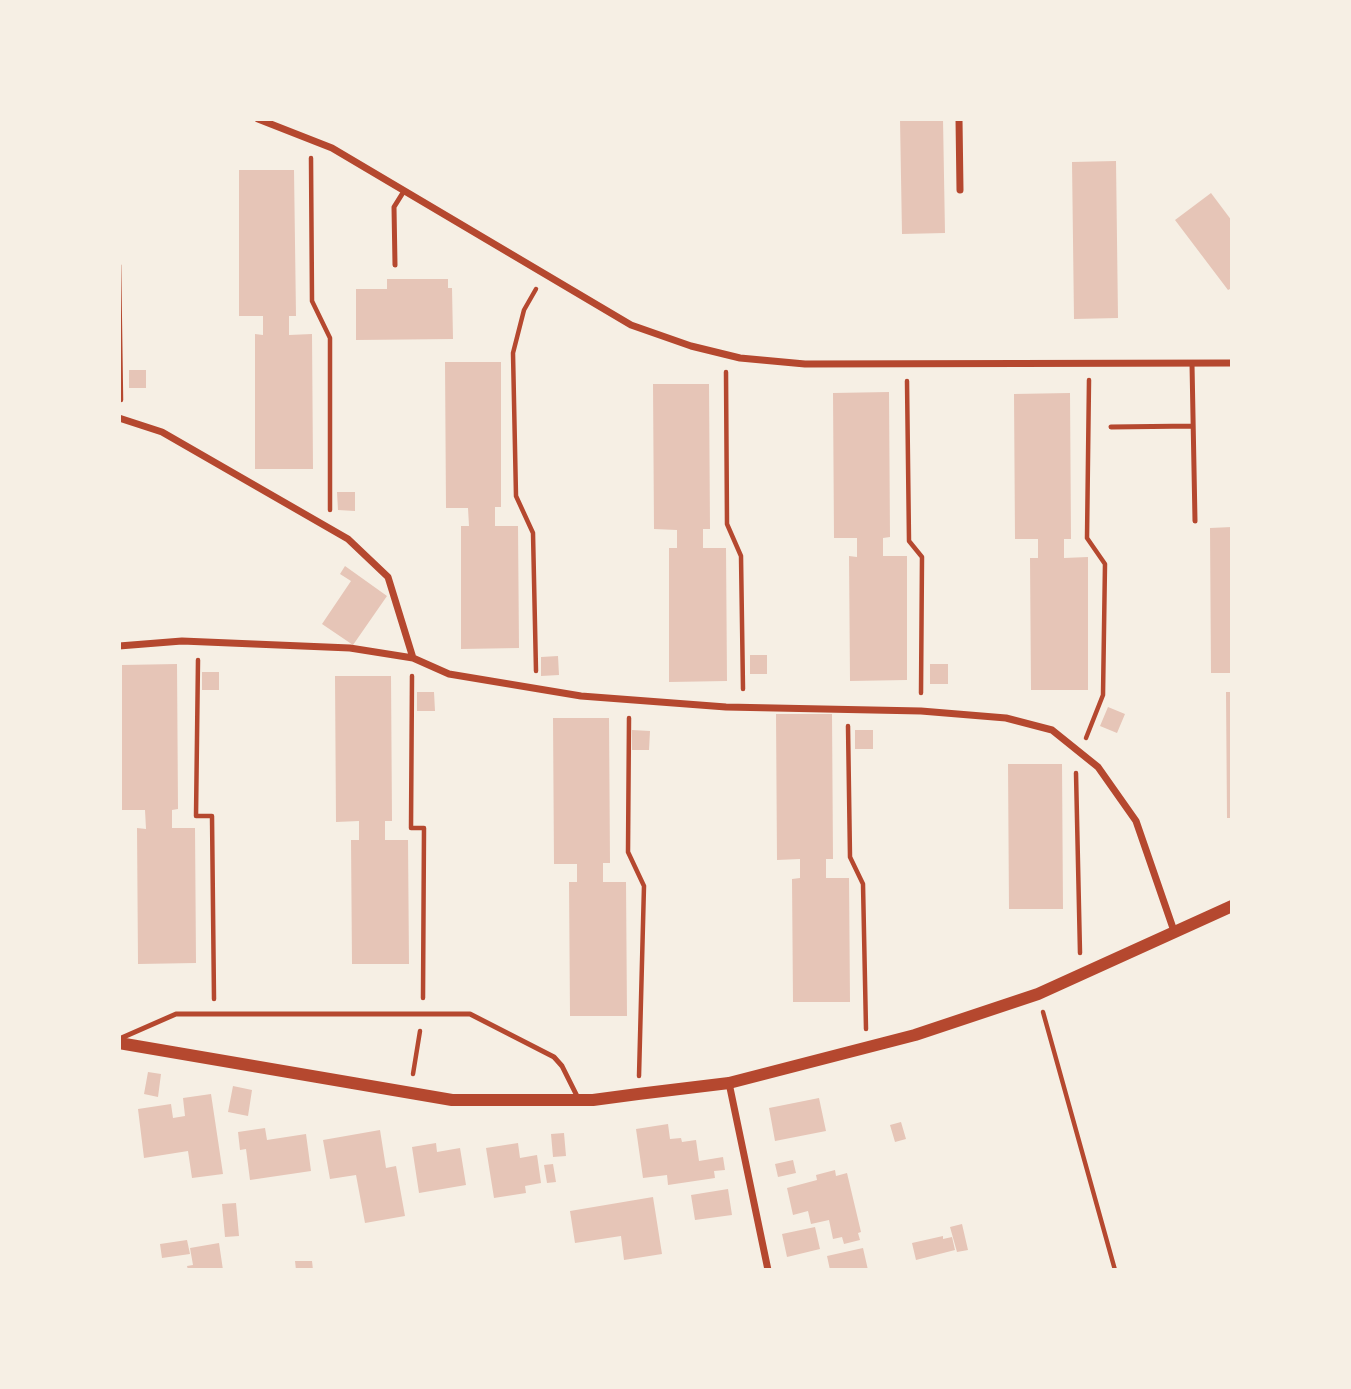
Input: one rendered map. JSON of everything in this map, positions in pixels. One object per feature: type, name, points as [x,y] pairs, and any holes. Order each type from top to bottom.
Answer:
[{"type":"street","points":[[258,119],[332,148],[631,325],[726,355],[805,364],[1232,363]]},
{"type":"street","points":[[959,119],[960,190]]},
{"type":"street","points":[[120,418],[162,432],[348,539],[388,577],[412,658]]},
{"type":"street","points":[[119,646],[198,642],[350,648],[412,658],[449,674],[537,690],[629,701],[848,712],[921,711],[1006,718],[1052,730],[1098,767],[1136,821],[1174,931]]},
{"type":"street","points":[[119,1041],[452,1100],[579,1100],[729,1083],[866,1047],[1038,995],[1232,906]]},
{"type":"street","points":[[729,1083],[768,1270]]},
{"type":"lane","points":[[395,265],[394,207],[404,191]]},
{"type":"lane","points":[[1192,364],[1195,521]]},
{"type":"lane","points":[[1111,427],[1194,426]]},
{"type":"lane","points":[[119,1041],[176,1014],[470,1014],[554,1057],[562,1066],[579,1100]]},
{"type":"path","points":[[311,140],[312,301],[330,338],[330,528]]},
{"type":"path","points":[[119,265],[120,418]]},
{"type":"path","points":[[537,690],[533,533],[516,496],[513,353],[524,310],[544,274]]},
{"type":"path","points":[[726,355],[727,524],[741,556],[744,708]]},
{"type":"path","points":[[906,364],[909,541],[922,557],[921,711]]},
{"type":"path","points":[[1080,975],[1076,771],[1080,752],[1103,695],[1105,564],[1087,538],[1089,364]]},
{"type":"path","points":[[198,642],[196,816],[212,816],[215,1014]]},
{"type":"path","points":[[410,1093],[423,1014],[424,828],[411,828],[412,658]]},
{"type":"path","points":[[629,701],[628,852],[644,886],[638,1094]]},
{"type":"path","points":[[848,712],[850,858],[863,884],[866,1047]]},
{"type":"path","points":[[1038,995],[1115,1270]]},
{"type":"building","points":[[900,119],[943,119],[945,233],[902,234]]},
{"type":"building","points":[[1116,161],[1118,318],[1074,319],[1072,162]]},
{"type":"building","points":[[239,170],[294,170],[296,316],[289,316],[289,335],[312,334],[313,469],[255,469],[255,334],[263,335],[263,316],[239,316]]},
{"type":"building","points":[[1211,193],[1232,221],[1232,288],[1228,290],[1175,220]]},
{"type":"building","points":[[387,279],[448,279],[448,288],[452,288],[453,339],[356,340],[356,289],[387,289]]},
{"type":"building","points":[[445,362],[501,362],[501,507],[495,507],[495,526],[518,526],[519,648],[461,649],[461,526],[469,526],[468,508],[446,508]]},
{"type":"building","points":[[129,370],[146,370],[146,388],[129,388]]},
{"type":"building","points":[[653,384],[709,384],[710,529],[703,529],[703,548],[726,548],[727,681],[669,682],[669,548],[677,548],[677,530],[654,529]]},
{"type":"building","points":[[889,392],[890,537],[883,538],[883,556],[907,556],[907,680],[850,681],[849,556],[857,557],[857,538],[834,538],[833,393]]},
{"type":"building","points":[[1070,393],[1071,539],[1064,539],[1064,558],[1088,557],[1088,690],[1031,690],[1030,558],[1038,558],[1038,539],[1015,539],[1014,394]]},
{"type":"building","points":[[337,492],[355,492],[355,511],[338,510]]},
{"type":"building","points":[[1232,527],[1232,673],[1211,673],[1210,528]]},
{"type":"building","points":[[345,566],[387,596],[353,645],[322,624],[351,581],[340,574]]},
{"type":"building","points":[[750,655],[767,655],[767,674],[750,674]]},
{"type":"building","points":[[558,656],[559,675],[541,676],[541,657]]},
{"type":"building","points":[[177,664],[178,809],[172,810],[172,828],[195,828],[196,963],[138,964],[137,828],[146,829],[145,810],[122,810],[122,665]]},
{"type":"building","points":[[930,664],[948,664],[948,684],[930,684]]},
{"type":"building","points":[[202,672],[219,672],[219,690],[202,690]]},
{"type":"building","points":[[335,676],[391,676],[392,821],[385,821],[385,840],[408,840],[409,964],[352,964],[351,840],[359,840],[359,821],[336,822]]},
{"type":"building","points":[[417,692],[434,692],[435,711],[417,711]]},
{"type":"building","points":[[1226,692],[1232,692],[1232,818],[1227,818]]},
{"type":"building","points":[[1108,707],[1125,714],[1117,733],[1100,726]]},
{"type":"building","points":[[776,714],[832,714],[833,859],[826,859],[826,878],[849,878],[850,1002],[793,1002],[792,879],[800,878],[800,859],[777,860]]},
{"type":"building","points":[[553,718],[609,718],[610,863],[603,863],[603,882],[626,882],[627,1016],[570,1016],[569,882],[577,882],[577,864],[554,864]]},
{"type":"building","points":[[632,730],[650,731],[649,750],[632,750]]},
{"type":"building","points":[[855,730],[873,730],[873,749],[855,749]]},
{"type":"building","points":[[1008,764],[1062,764],[1063,909],[1009,909]]},
{"type":"building","points":[[148,1072],[161,1074],[158,1097],[144,1094]]},
{"type":"building","points":[[233,1086],[252,1090],[248,1116],[228,1112]]},
{"type":"building","points":[[211,1094],[223,1174],[192,1178],[188,1151],[144,1158],[138,1109],[171,1104],[173,1118],[185,1116],[183,1098]]},
{"type":"building","points":[[819,1098],[826,1131],[775,1141],[769,1108]]},
{"type":"building","points":[[901,1122],[906,1139],[895,1142],[890,1125]]},
{"type":"building","points":[[668,1124],[670,1139],[681,1138],[682,1142],[696,1140],[699,1161],[723,1157],[725,1170],[714,1171],[715,1178],[668,1185],[667,1175],[643,1178],[636,1129]]},
{"type":"building","points":[[265,1128],[267,1140],[306,1134],[311,1171],[250,1180],[246,1149],[240,1150],[238,1132]]},
{"type":"building","points":[[380,1130],[386,1168],[396,1166],[405,1216],[365,1223],[356,1175],[330,1179],[323,1140]]},
{"type":"building","points":[[564,1133],[566,1156],[553,1157],[551,1134]]},
{"type":"building","points":[[436,1143],[437,1152],[460,1148],[466,1185],[419,1193],[412,1147]]},
{"type":"building","points":[[518,1143],[520,1158],[537,1155],[541,1183],[525,1186],[526,1193],[494,1198],[486,1148]]},
{"type":"building","points":[[793,1160],[796,1173],[778,1177],[775,1164]]},
{"type":"building","points":[[553,1164],[556,1182],[547,1183],[544,1165]]},
{"type":"building","points":[[835,1170],[836,1176],[847,1173],[861,1232],[858,1233],[860,1240],[844,1244],[842,1237],[833,1239],[829,1220],[811,1224],[808,1211],[793,1215],[787,1188],[817,1180],[816,1175]]},
{"type":"building","points":[[728,1189],[732,1215],[695,1220],[691,1195]]},
{"type":"building","points":[[653,1197],[662,1254],[624,1260],[621,1236],[575,1243],[570,1211]]},
{"type":"building","points":[[236,1203],[239,1236],[225,1237],[222,1204]]},
{"type":"building","points":[[962,1224],[968,1250],[957,1252],[950,1227]]},
{"type":"building","points":[[815,1227],[820,1249],[787,1257],[782,1234]]},
{"type":"building","points":[[943,1236],[943,1239],[952,1237],[955,1250],[916,1260],[912,1243]]},
{"type":"building","points":[[187,1240],[190,1254],[162,1258],[160,1244]]},
{"type":"building","points":[[219,1243],[223,1270],[188,1270],[187,1266],[193,1265],[190,1248]]},
{"type":"building","points":[[863,1248],[868,1270],[830,1270],[827,1256]]},
{"type":"building","points":[[295,1261],[312,1261],[313,1270],[296,1270]]}]
